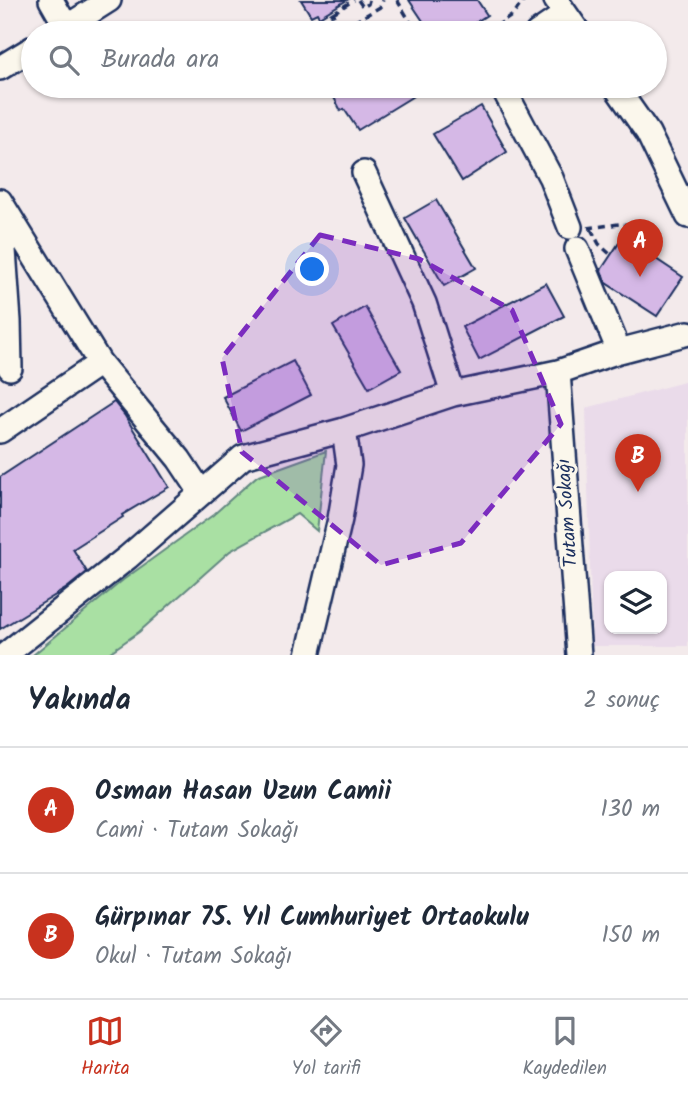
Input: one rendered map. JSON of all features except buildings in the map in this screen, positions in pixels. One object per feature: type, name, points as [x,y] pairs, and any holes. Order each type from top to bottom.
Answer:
[{"type":"street","points":[[51,0],[59,21]]},
{"type":"street","points":[[76,21],[109,0]]},
{"type":"street","points":[[548,21],[560,7]]},
{"type":"street","points":[[0,68],[21,55]]},
{"type":"street","points":[[508,98],[581,228]]},
{"type":"street","points":[[623,98],[648,133],[688,216]]},
{"type":"street","points":[[364,173],[424,303],[453,394]]},
{"type":"street","points":[[0,200],[100,363],[178,458],[201,492]]},
{"type":"street","points":[[0,200],[10,368]]},
{"type":"street","points":[[578,249],[619,351]]},
{"type":"street","points":[[5,655],[128,557],[243,457],[344,430],[453,394],[558,372],[686,326]]},
{"type":"street","points":[[0,431],[100,363]]},
{"type":"street","name":"Tutam Sokağı","points":[[558,372],[579,655]]},
{"type":"street","points":[[308,655],[340,519],[349,465],[344,430]]},
{"type":"path","points":[[336,21],[331,14],[356,0],[363,7],[374,0]]},
{"type":"path","points":[[356,21],[380,7],[383,0]]},
{"type":"path","points":[[397,0],[410,21]]},
{"type":"path","points":[[504,21],[513,15],[523,1]]},
{"type":"path","points":[[581,228],[619,224],[659,226]]},
{"type":"path","points":[[581,228],[611,255]]},
{"type":"highlighted area","points":[[320,235],[419,259],[512,310],[561,424],[461,543],[381,565],[242,452],[222,358]]},
{"type":"shaded area","points":[[688,381],[688,646],[592,646],[586,408]]},
{"type":"green space","points":[[326,451],[317,531],[297,514],[230,551],[139,632],[106,655],[33,655],[123,580],[213,515],[257,476]]},
{"type":"place","name":"Osman Hasan Uzun Camii","points":[[640,277]]},
{"type":"place","name":"Gürpınar 75. Yıl Cumhuriyet Ortaokulu","points":[[638,492]]}]
